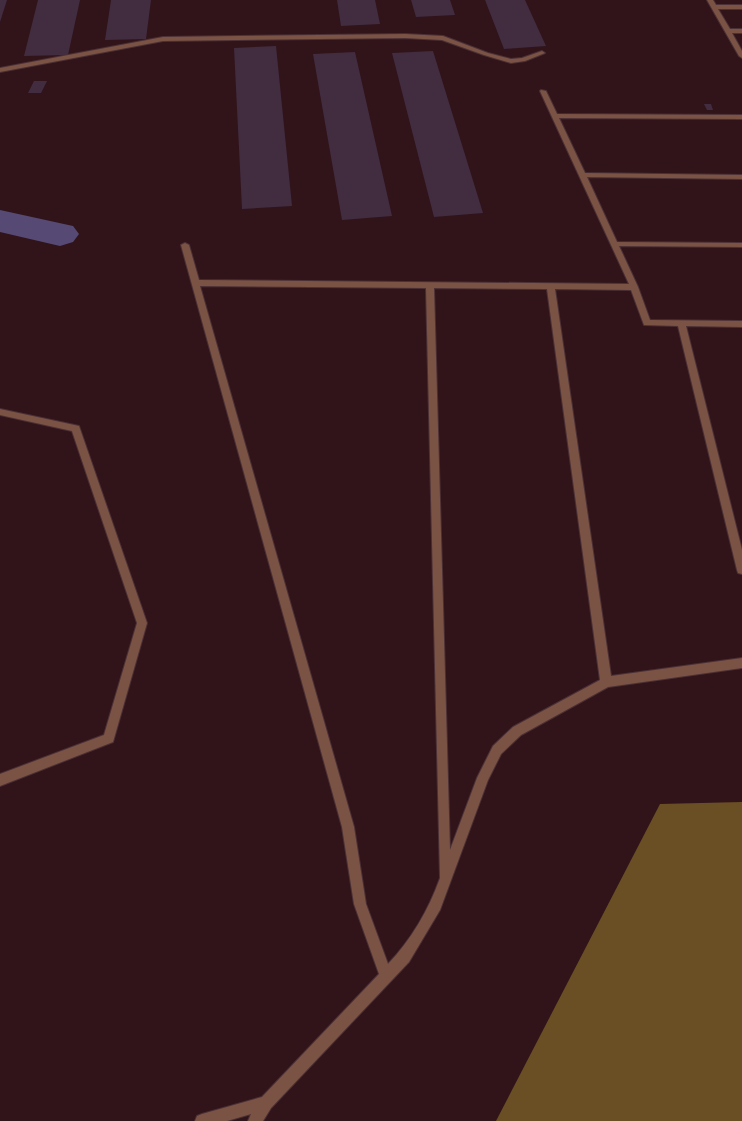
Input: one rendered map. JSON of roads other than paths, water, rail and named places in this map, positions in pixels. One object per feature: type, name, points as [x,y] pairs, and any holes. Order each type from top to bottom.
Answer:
[{"type":"street","points":[[710,0],[742,56]]},
{"type":"street","points":[[714,7],[742,7]]},
{"type":"street","points":[[728,31],[742,31]]},
{"type":"street","points":[[0,70],[163,39],[405,36],[443,38],[486,54],[511,61],[524,60],[542,53]]},
{"type":"street","points":[[543,91],[634,287],[647,324],[742,324]]},
{"type":"street","points":[[555,116],[742,117]]},
{"type":"street","points":[[582,175],[742,177]]},
{"type":"street","points":[[614,244],[742,245]]},
{"type":"street","points":[[186,245],[348,827],[360,904],[386,976]]},
{"type":"street","points":[[196,283],[634,287]]},
{"type":"street","points":[[430,285],[445,883]]},
{"type":"street","points":[[551,286],[606,682]]},
{"type":"street","points":[[681,323],[742,570]]},
{"type":"street","points":[[0,412],[76,428],[142,623],[109,738],[0,780]]},
{"type":"street","points":[[255,1121],[266,1103],[404,957],[436,906],[469,813],[483,778],[497,750],[518,731],[606,682],[742,663]]},
{"type":"street","points":[[202,1121],[266,1103]]},
{"type":"waterway","points":[[0,221],[60,234]]}]
